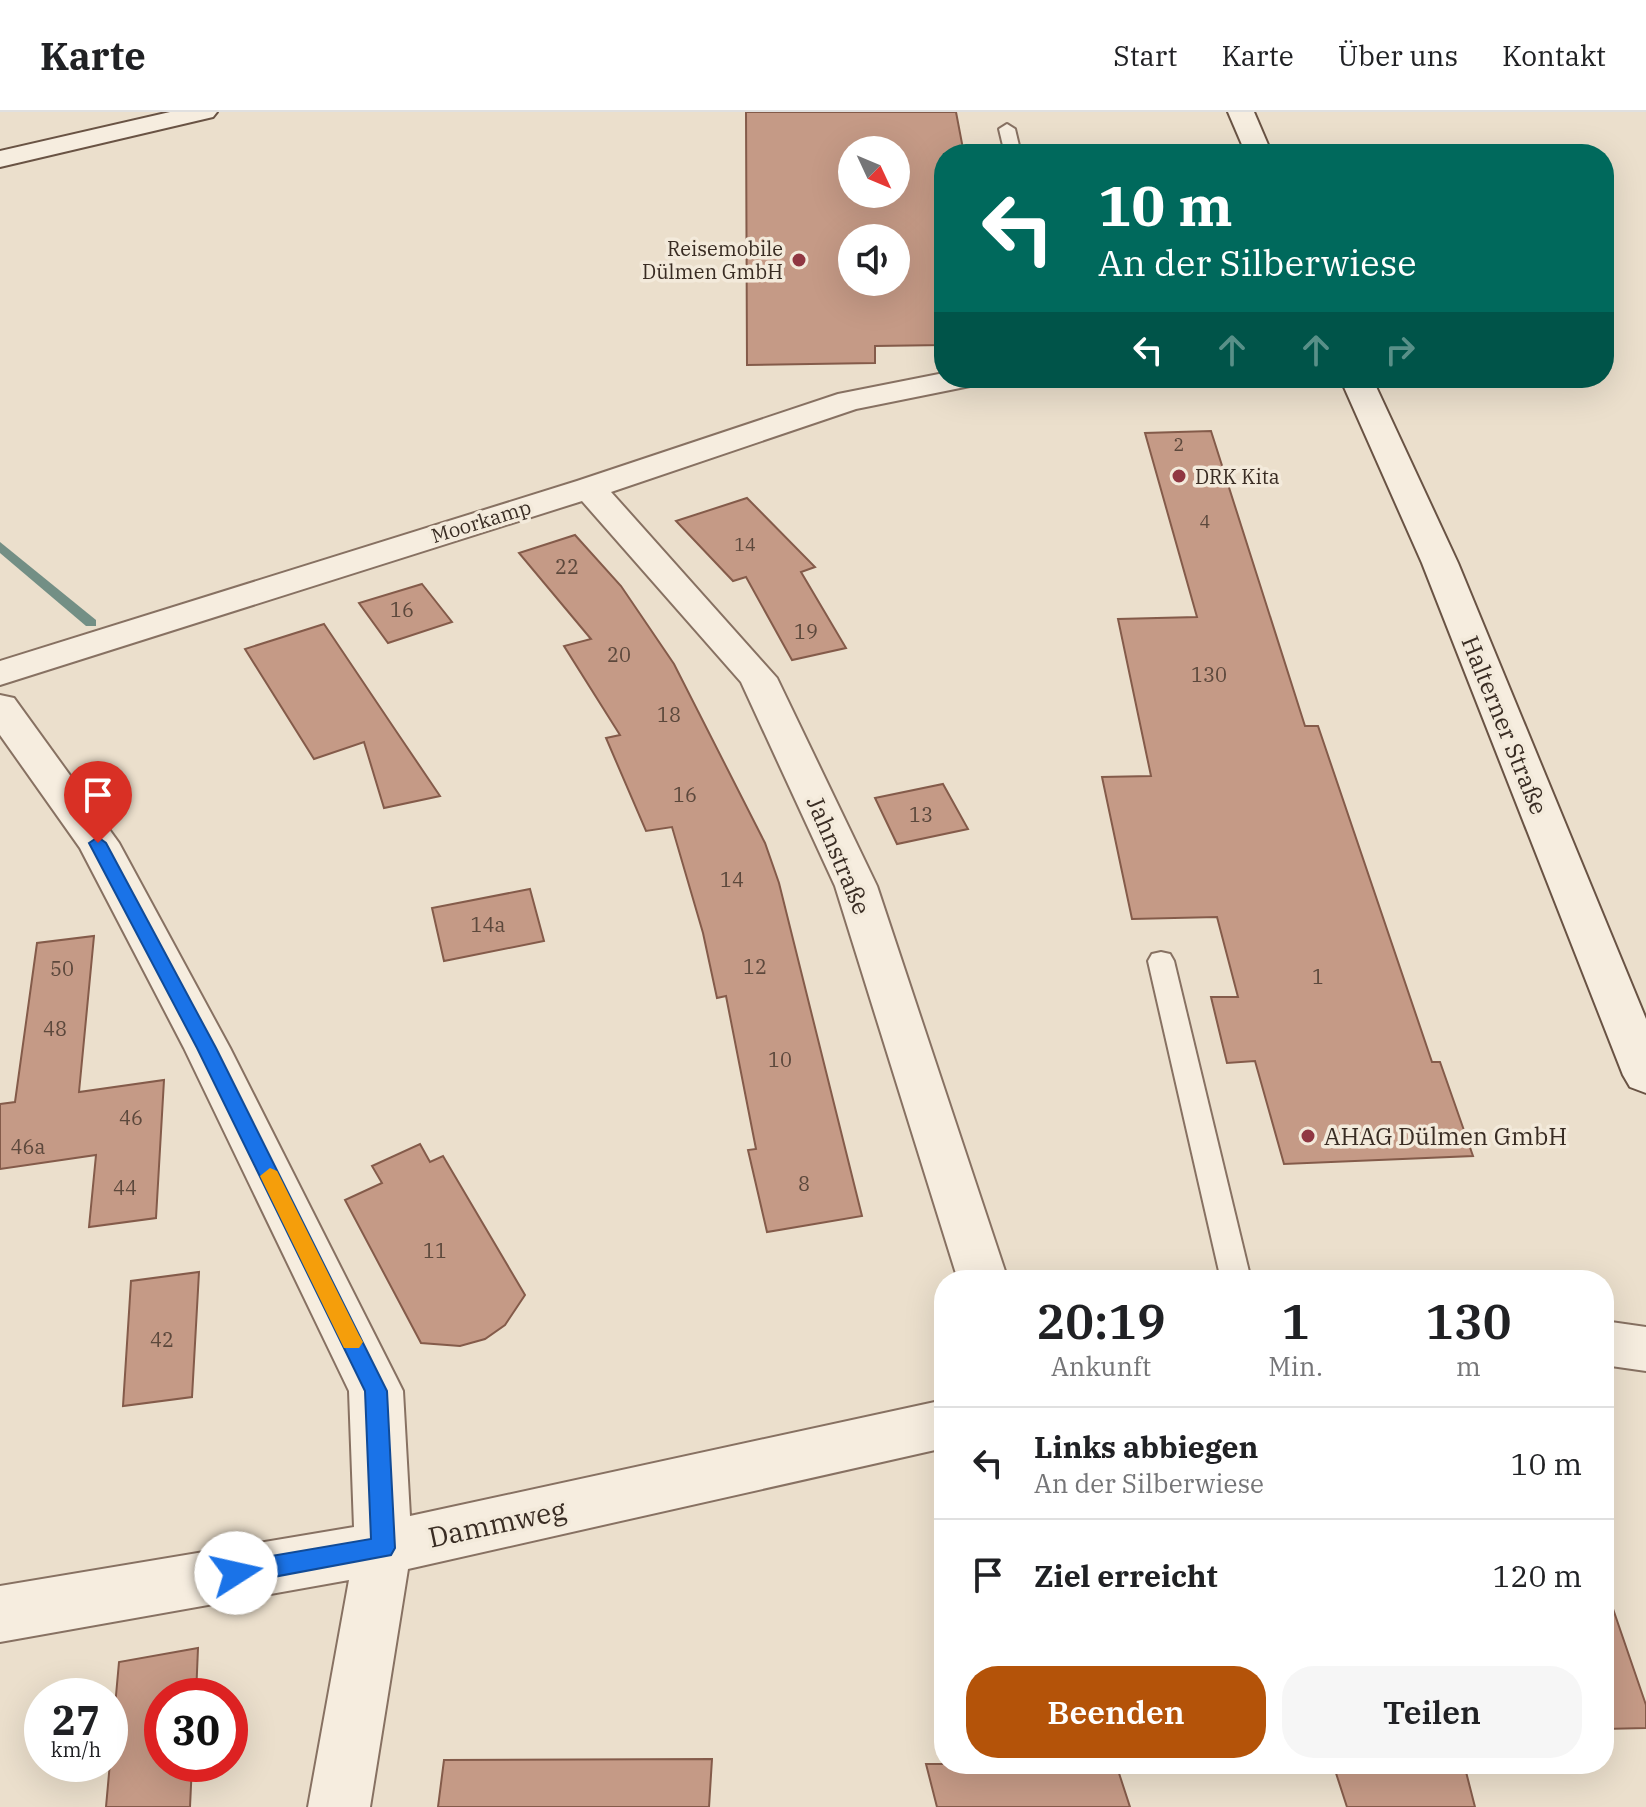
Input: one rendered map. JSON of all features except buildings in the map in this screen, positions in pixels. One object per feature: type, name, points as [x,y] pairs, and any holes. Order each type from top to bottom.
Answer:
[{"type":"street","points":[[0,159],[204,112]]},
{"type":"street","points":[[1241,112],[1255,144]]},
{"type":"street","name":"Moorkamp","points":[[0,673],[589,488],[849,401],[934,384]]},
{"type":"street","name":"Halterner Straße","points":[[1361,388],[1440,563],[1646,1075]]},
{"type":"street","name":"Jahnstraße","points":[[589,488],[758,678],[856,886],[980,1270]]},
{"type":"street","points":[[0,707],[98,843],[207,1048],[376,1391],[383,1548],[339,1807]]},
{"type":"street","points":[[1614,1344],[1646,1349]]},
{"type":"street","name":"Dammweg","points":[[0,1614],[383,1548],[934,1426]]},
{"type":"lane","points":[[1007,129],[1011,144]]},
{"type":"lane","points":[[1161,961],[1234,1270]]},
{"type":"waterway","points":[[0,546],[91,623]]},
{"type":"slow traffic","points":[[270,1176],[352,1342]]},
{"type":"place","name":"Reisemobile Dülmen GmbH","points":[[799,260]]},
{"type":"place","name":"DRK Kita","points":[[1179,476]]},
{"type":"place","name":"AHAG Dülmen GmbH","points":[[1308,1136]]},
{"type":"route","points":[[98,843],[207,1048],[376,1391],[383,1548],[236,1573]]}]
